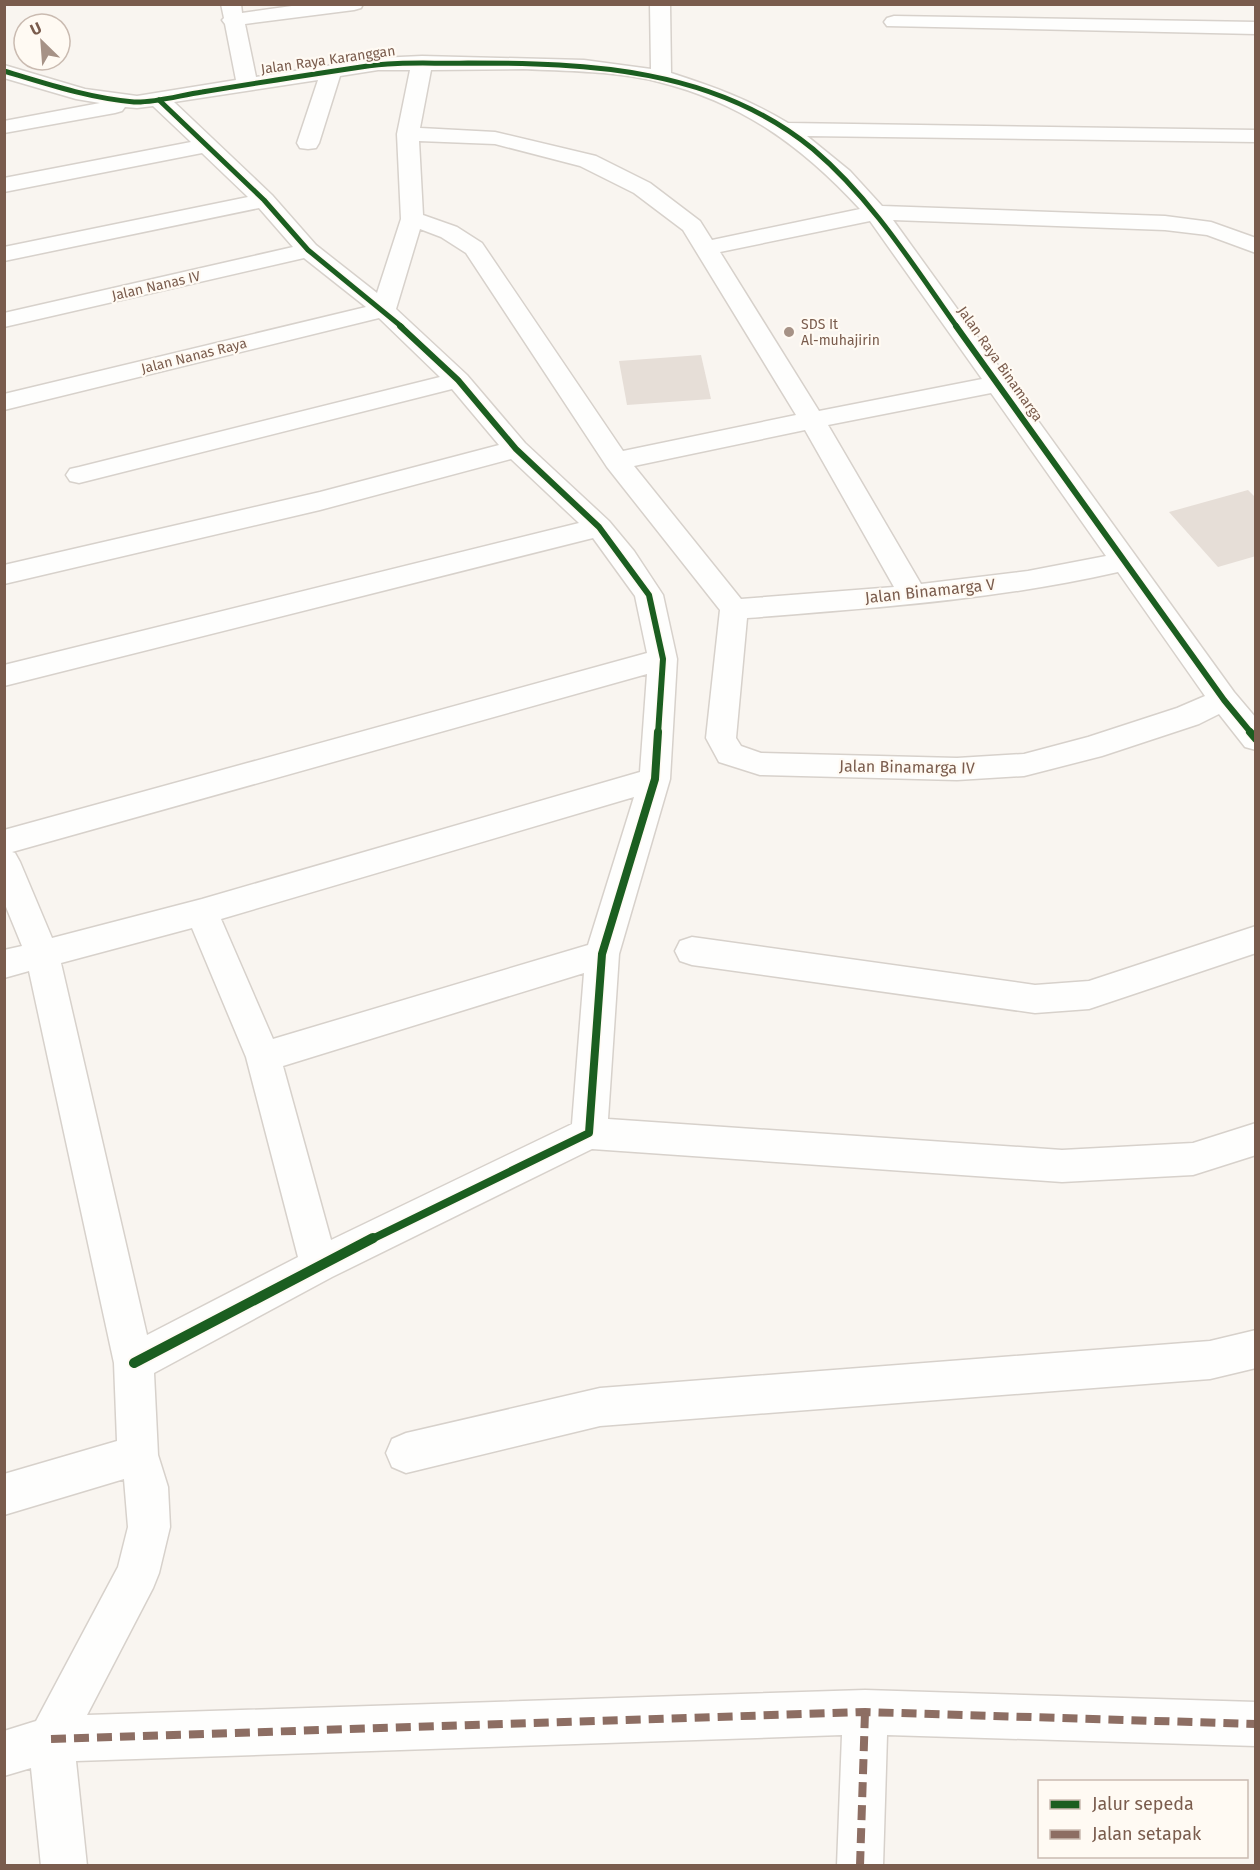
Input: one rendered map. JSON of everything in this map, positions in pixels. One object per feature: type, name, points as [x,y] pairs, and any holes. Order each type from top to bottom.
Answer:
[{"type":"street","points":[[247,85],[232,12],[354,4]]},
{"type":"street","points":[[660,4],[661,76]]},
{"type":"street","points":[[894,22],[1256,28]]},
{"type":"street","points":[[384,310],[412,219],[408,134],[422,62]]},
{"type":"street","name":"Jalan Raya Karanggan","points":[[4,71],[83,95],[148,101],[378,64],[422,62],[574,66],[661,76]]},
{"type":"street","points":[[308,143],[331,71]]},
{"type":"street","name":"Jalan Raya Binamarga","points":[[661,76],[750,109],[783,129],[811,148],[842,176],[876,213],[1224,700],[1256,740]]},
{"type":"street","points":[[4,127],[148,101],[206,146],[264,200],[308,250],[384,310],[458,380],[516,449],[599,528],[624,558],[649,595],[663,659],[655,779],[602,954],[589,1133]]},
{"type":"street","points":[[783,129],[1256,136]]},
{"type":"street","points":[[408,134],[495,138],[588,161],[642,188],[692,226],[812,420],[913,595]]},
{"type":"street","points":[[4,186],[206,146]]},
{"type":"street","points":[[4,254],[264,200]]},
{"type":"street","points":[[706,248],[876,213],[1165,224],[1211,229],[1256,246]]},
{"type":"street","points":[[412,219],[449,232],[474,248],[616,461],[734,609]]},
{"type":"street","name":"Jalan Nanas IV","points":[[4,320],[308,250]]},
{"type":"street","name":"Jalan Nanas Raya","points":[[4,402],[384,310]]},
{"type":"street","points":[[79,475],[458,380]]},
{"type":"street","points":[[616,461],[957,390],[997,384]]},
{"type":"street","points":[[4,575],[320,501],[516,449]]},
{"type":"street","points":[[4,676],[599,528]]},
{"type":"street","name":"Jalan Binamarga V","points":[[734,609],[913,595],[1069,573],[1124,561]]},
{"type":"street","name":"Jalan Binamarga IV","points":[[734,609],[721,738],[730,754],[760,764],[957,769],[1024,765],[1091,748],[1156,727],[1224,700]]},
{"type":"street","points":[[4,842],[663,659]]},
{"type":"street","points":[[4,964],[202,912],[655,779]]},
{"type":"street","points":[[4,862],[42,953],[134,1363],[138,1455],[147,1487],[148,1527],[138,1573],[51,1739],[64,1866]]},
{"type":"street","points":[[202,912],[263,1057],[319,1265]]},
{"type":"street","points":[[692,951],[1035,999],[1089,995],[1256,939]]},
{"type":"street","points":[[263,1057],[602,954]]},
{"type":"street","points":[[134,1363],[319,1265],[589,1133],[1062,1166],[1193,1159],[1256,1139]]},
{"type":"street","points":[[406,1453],[600,1407],[1210,1360],[1256,1349]]},
{"type":"street","points":[[4,1496],[138,1455]]},
{"type":"street","points":[[860,1866],[865,1712]]},
{"type":"street","points":[[4,1754],[51,1739],[865,1712],[1256,1724]]},
{"type":"building","points":[[701,355],[711,399],[627,405],[619,361]]},
{"type":"building","points":[[1248,490],[1256,498],[1256,556],[1218,567],[1169,512]]},
{"type":"marked path","points":[[51,1739],[865,1712],[1256,1724]]},
{"type":"marked path","points":[[860,1866],[865,1712]]},
{"type":"cycle path","points":[[4,71],[83,95],[137,102],[378,64],[523,63],[584,66],[661,76],[710,92],[750,109],[811,148],[842,176],[876,213],[1224,700],[1256,739]]},
{"type":"cycle path","points":[[134,1363],[319,1265],[589,1133],[602,954],[655,779],[663,659],[649,595],[599,527],[516,449],[458,380],[384,310],[308,250],[264,200],[159,100]]},
{"type":"place","name":"SDS It Al-muhajirin","points":[[789,332]]}]
